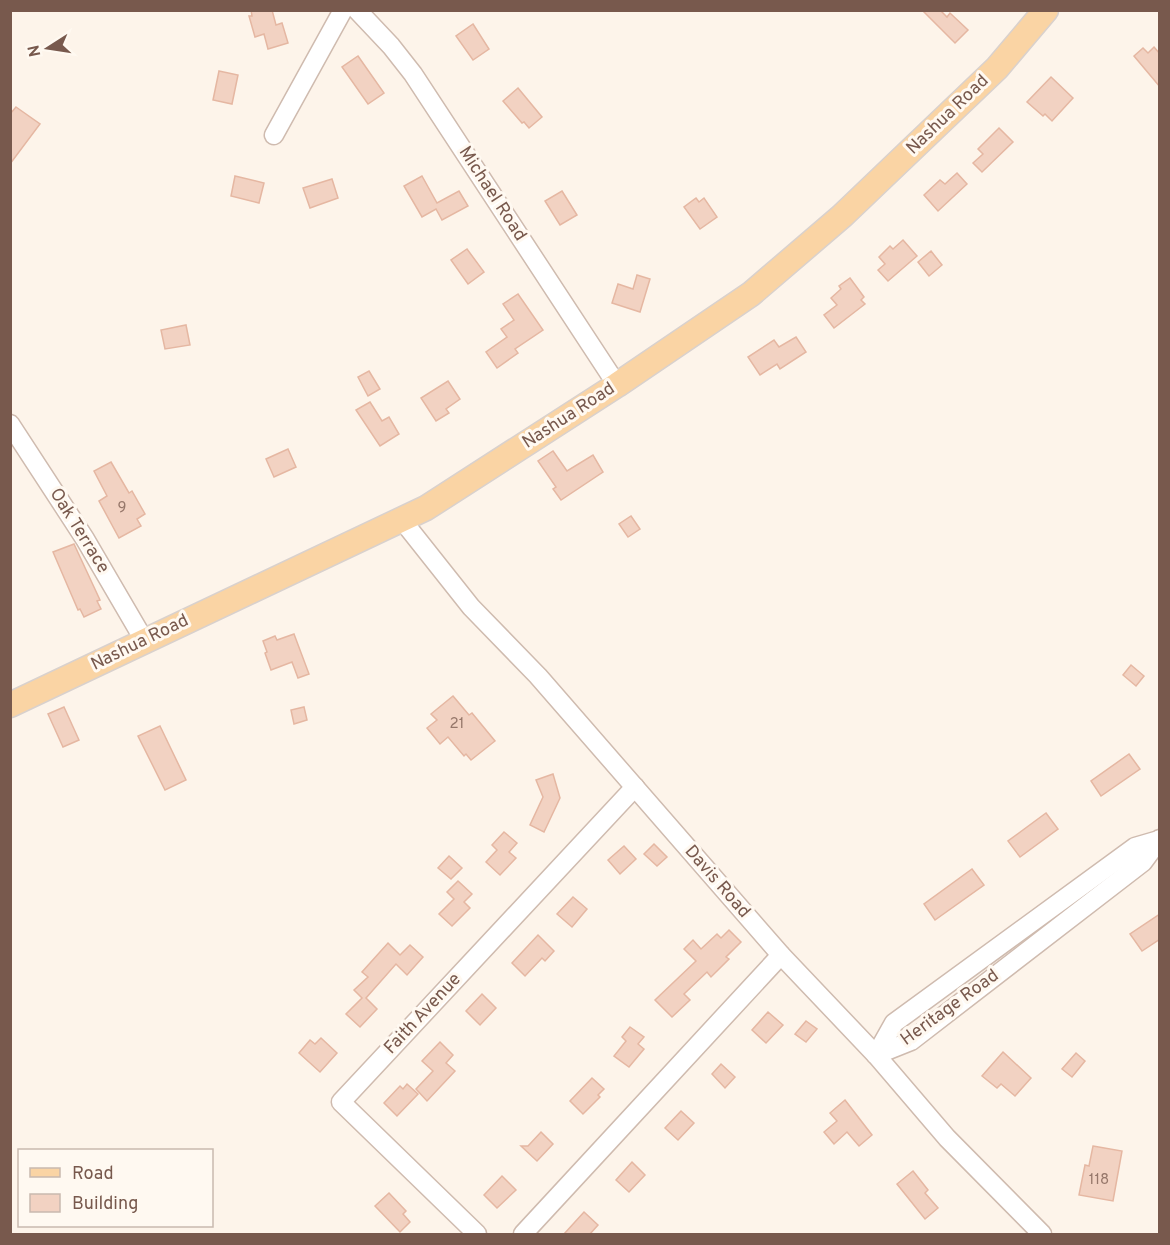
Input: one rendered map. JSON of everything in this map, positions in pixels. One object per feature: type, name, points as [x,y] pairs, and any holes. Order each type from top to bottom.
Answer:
[{"type":"main road","name":"Nashua Road","points":[[10,705],[426,508],[617,385],[751,294],[834,223],[997,68],[1046,10]]},
{"type":"street","points":[[274,135],[343,10]]},
{"type":"street","name":"Michael Road","points":[[357,10],[391,46],[413,74],[617,385]]},
{"type":"street","name":"Oak Terrace","points":[[10,424],[85,539],[144,640]]},
{"type":"street","name":"Davis Road","points":[[402,520],[471,607],[538,676],[781,955],[876,1055],[947,1137],[1042,1234]]},
{"type":"street","name":"Faith Avenue","points":[[477,1234],[341,1102],[635,787]]},
{"type":"street","name":"Heritage Road","points":[[876,1055],[894,1023],[1135,847],[1159,840]]},
{"type":"street","points":[[523,1234],[781,955]]},
{"type":"building","points":[[251,10],[272,10],[276,25],[282,23],[288,43],[268,49],[264,34],[255,37],[249,16],[252,16]]},
{"type":"building","points":[[922,10],[940,10],[947,17],[950,13],[968,30],[955,43]]},
{"type":"building","points":[[473,24],[489,49],[473,60],[456,36]]},
{"type":"building","points":[[1154,47],[1160,54],[1160,87],[1134,56],[1143,48],[1148,53]]},
{"type":"building","points":[[358,56],[384,93],[368,104],[342,67]]},
{"type":"building","points":[[219,71],[238,75],[232,104],[213,100]]},
{"type":"building","points":[[1051,77],[1073,98],[1052,121],[1027,102]]},
{"type":"building","points":[[518,88],[542,117],[529,128],[503,101]]},
{"type":"building","points":[[16,107],[40,124],[10,164],[10,114]]},
{"type":"building","points":[[999,128],[1013,142],[982,172],[973,163],[983,154],[978,149]]},
{"type":"building","points":[[957,173],[967,184],[938,211],[924,195],[940,180],[945,184]]},
{"type":"building","points":[[235,176],[264,183],[259,203],[231,196]]},
{"type":"building","points":[[422,176],[437,203],[459,191],[468,206],[442,220],[436,209],[422,217],[404,186]]},
{"type":"building","points":[[332,179],[338,198],[310,208],[303,188]]},
{"type":"building","points":[[562,191],[577,215],[560,225],[545,201]]},
{"type":"building","points":[[696,198],[699,202],[704,198],[717,217],[700,229],[684,207]]},
{"type":"building","points":[[903,240],[917,256],[888,281],[878,270],[885,264],[879,257],[890,246],[893,249]]},
{"type":"building","points":[[467,249],[484,272],[468,284],[451,260]]},
{"type":"building","points":[[931,251],[942,265],[929,276],[918,262]]},
{"type":"building","points":[[637,275],[650,279],[640,312],[612,303],[618,284],[633,289]]},
{"type":"building","points":[[850,278],[864,297],[861,300],[865,304],[834,328],[824,315],[837,305],[831,298],[841,289],[839,286]]},
{"type":"building","points":[[518,294],[543,330],[515,349],[518,353],[497,368],[486,352],[507,337],[501,329],[514,320],[503,304]]},
{"type":"building","points":[[186,325],[190,345],[165,349],[161,330]]},
{"type":"building","points":[[796,337],[806,352],[780,369],[777,364],[760,375],[748,357],[774,340],[779,347]]},
{"type":"building","points":[[369,371],[380,389],[368,396],[358,377]]},
{"type":"building","points":[[448,381],[460,399],[446,409],[449,413],[436,421],[421,398]]},
{"type":"building","points":[[370,402],[382,421],[389,417],[399,434],[380,446],[356,410]]},
{"type":"building","points":[[288,449],[296,467],[274,477],[266,459]]},
{"type":"building","points":[[553,451],[567,471],[593,455],[603,472],[561,500],[553,489],[556,487],[538,461]]},
{"type":"building","points":[[111,462],[129,493],[132,491],[145,514],[137,519],[141,526],[119,538],[99,501],[107,496],[94,471]]},
{"type":"building","points":[[631,516],[640,529],[628,537],[619,524]]},
{"type":"building","points":[[74,544],[100,600],[97,601],[101,609],[84,617],[80,609],[78,610],[53,552]]},
{"type":"building","points":[[294,634],[309,674],[298,678],[292,662],[271,670],[263,641],[275,636],[277,640]]},
{"type":"building","points":[[1131,665],[1144,676],[1136,686],[1123,675]]},
{"type":"building","points":[[453,696],[469,715],[472,713],[495,741],[471,760],[466,754],[464,756],[448,737],[440,744],[427,728],[437,720],[431,714]]},
{"type":"building","points":[[64,707],[79,740],[63,747],[48,714]]},
{"type":"building","points":[[304,707],[307,720],[294,724],[291,710]]},
{"type":"building","points":[[160,726],[186,780],[165,790],[138,736]]},
{"type":"building","points":[[1129,754],[1140,769],[1101,796],[1091,781]]},
{"type":"building","points":[[553,774],[560,798],[544,832],[530,825],[543,797],[536,780]]},
{"type":"building","points":[[1046,813],[1058,829],[1020,857],[1008,841]]},
{"type":"building","points":[[504,832],[517,843],[509,852],[516,858],[500,875],[486,862],[497,850],[492,845]]},
{"type":"building","points":[[654,844],[667,857],[657,866],[644,854]]},
{"type":"building","points":[[624,846],[636,859],[620,874],[608,860]]},
{"type":"building","points":[[449,856],[462,868],[451,879],[438,868]]},
{"type":"building","points":[[972,869],[984,885],[935,920],[924,904]]},
{"type":"building","points":[[458,881],[472,894],[464,902],[470,908],[452,926],[439,914],[454,899],[447,892]]},
{"type":"building","points":[[573,897],[587,909],[572,927],[557,914]]},
{"type":"building","points":[[1160,914],[1160,939],[1142,951],[1130,934]]},
{"type":"building","points":[[729,930],[741,942],[726,957],[729,959],[711,977],[707,972],[684,994],[690,1000],[672,1017],[655,1000],[696,961],[684,949],[693,940],[701,949],[717,934],[721,938]]},
{"type":"building","points":[[538,935],[554,951],[545,961],[542,958],[525,976],[512,963]]},
{"type":"building","points":[[388,943],[400,955],[410,945],[423,957],[407,975],[396,964],[366,998],[377,1009],[360,1027],[346,1014],[362,998],[354,990],[368,977],[362,972]]},
{"type":"building","points":[[482,994],[496,1008],[480,1025],[466,1011]]},
{"type":"building","points":[[768,1012],[783,1025],[766,1043],[752,1030]]},
{"type":"building","points":[[806,1021],[817,1029],[806,1042],[795,1034]]},
{"type":"building","points":[[630,1027],[644,1037],[638,1044],[644,1049],[629,1067],[614,1056],[626,1041],[622,1037]]},
{"type":"building","points":[[321,1038],[337,1053],[320,1072],[299,1053],[310,1040],[315,1044]]},
{"type":"building","points":[[440,1042],[453,1055],[446,1063],[455,1071],[427,1101],[416,1089],[433,1071],[422,1061]]},
{"type":"building","points":[[1003,1052],[1031,1078],[1015,1096],[1001,1084],[997,1088],[982,1076]]},
{"type":"building","points":[[1076,1053],[1085,1061],[1072,1077],[1062,1069]]},
{"type":"building","points":[[721,1064],[735,1077],[725,1088],[712,1074]]},
{"type":"building","points":[[592,1078],[604,1089],[598,1095],[600,1097],[583,1114],[570,1101]]},
{"type":"building","points":[[407,1084],[418,1094],[397,1116],[384,1103],[400,1086],[403,1089]]},
{"type":"building","points":[[845,1100],[872,1135],[859,1146],[847,1132],[834,1144],[824,1132],[837,1121],[830,1113]]},
{"type":"building","points":[[681,1111],[694,1123],[678,1140],[665,1128]]},
{"type":"building","points":[[541,1132],[553,1144],[537,1161],[521,1146],[528,1146]]},
{"type":"building","points":[[1093,1146],[1122,1151],[1113,1201],[1079,1195],[1085,1165],[1089,1166]]},
{"type":"building","points":[[632,1162],[645,1175],[629,1192],[616,1180]]},
{"type":"building","points":[[913,1171],[928,1190],[925,1193],[938,1208],[925,1219],[897,1184]]},
{"type":"building","points":[[502,1176],[516,1190],[497,1208],[484,1195]]},
{"type":"building","points":[[389,1193],[406,1211],[403,1214],[410,1222],[400,1232],[375,1206]]},
{"type":"building","points":[[584,1212],[598,1225],[590,1234],[564,1234]]}]
